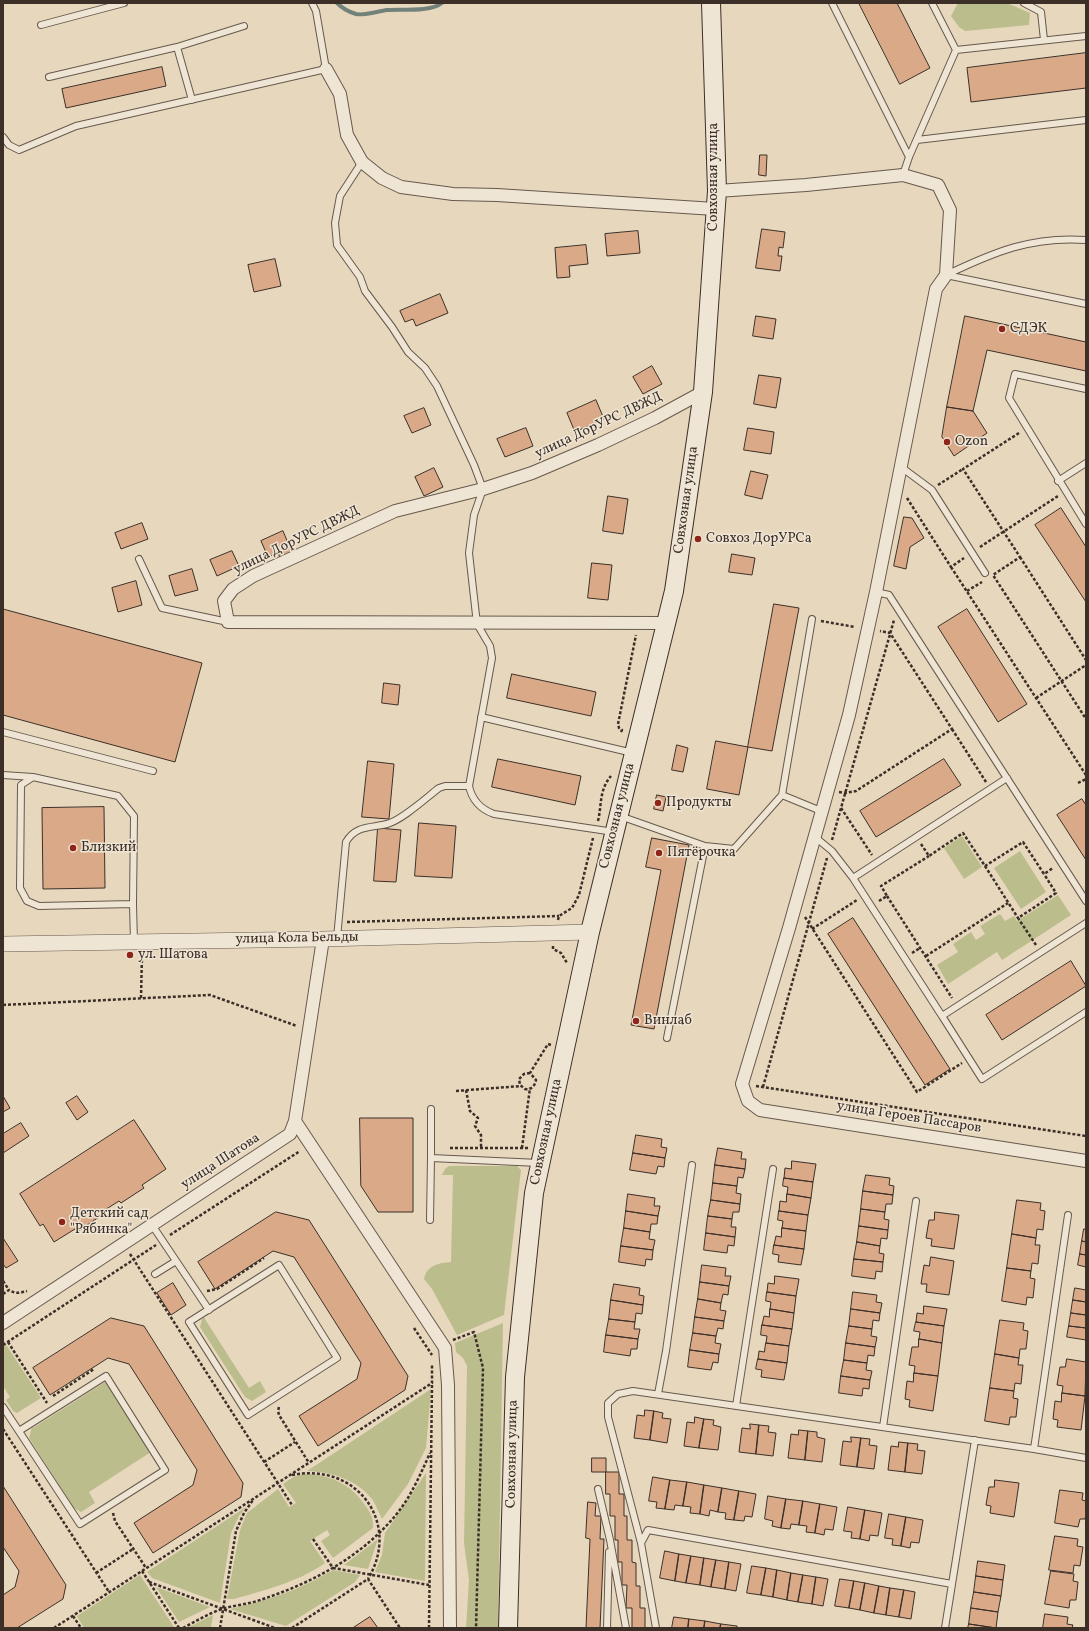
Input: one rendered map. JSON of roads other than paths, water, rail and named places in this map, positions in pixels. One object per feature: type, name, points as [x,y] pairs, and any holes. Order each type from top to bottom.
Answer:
[{"type":"main road","name":"Совхозная улица","points":[[508,1628],[514,1377],[534,1193],[536,1156],[674,591],[703,392],[717,191],[711,3]]},
{"type":"street","points":[[326,69],[340,94],[347,135],[362,162],[382,178],[401,187],[453,194],[497,194],[715,209]]},
{"type":"street","points":[[717,191],[806,185],[903,175],[938,185],[950,210],[946,275],[936,289],[876,592],[849,715],[827,789],[815,837]]},
{"type":"street","name":"улица ДорУРС ДВЖД","points":[[228,622],[224,601],[233,589],[253,576],[395,511],[483,489],[532,473],[598,445],[655,418],[703,392]]},
{"type":"street","points":[[228,622],[477,624],[666,623]]},
{"type":"street","name":"улица Героев Пассаров","points":[[815,837],[742,1084],[748,1100],[760,1110],[1086,1161]]},
{"type":"street","name":"улица Кола Бельды","points":[[3,944],[590,932]]},
{"type":"street","points":[[330,938],[295,1122],[445,1348],[448,1385],[450,1628]]},
{"type":"street","name":"улица Шатова","points":[[3,1323],[290,1134],[295,1122]]},
{"type":"lane","points":[[41,25],[124,3]]},
{"type":"lane","points":[[3,137],[8,145],[19,150],[76,126],[326,69],[316,11],[312,3]]},
{"type":"lane","points":[[832,3],[909,157]]},
{"type":"lane","points":[[932,3],[956,50]]},
{"type":"lane","points":[[1024,3],[1040,12],[1044,40]]},
{"type":"lane","points":[[49,77],[177,47],[244,26]]},
{"type":"lane","points":[[956,50],[1086,36]]},
{"type":"lane","points":[[177,47],[192,100]]},
{"type":"lane","points":[[903,175],[909,157],[956,50]]},
{"type":"lane","points":[[917,140],[1086,120]]},
{"type":"lane","points":[[362,162],[340,196],[335,223],[337,245],[360,276],[366,292],[392,327],[408,352],[425,368],[437,386],[474,465],[483,489],[474,514],[469,553],[477,624],[490,646],[492,658],[480,717],[469,786],[471,793],[480,807],[494,814],[617,824],[705,846],[734,849],[782,795],[812,619]]},
{"type":"lane","points":[[946,275],[983,257],[1029,243],[1063,238],[1086,240]]},
{"type":"lane","points":[[946,275],[1086,304]]},
{"type":"lane","points":[[1086,389],[1015,374],[1008,398],[1086,524]]},
{"type":"lane","points":[[1058,481],[1086,463]]},
{"type":"lane","points":[[901,467],[932,490],[985,573]]},
{"type":"lane","points":[[139,559],[162,608],[228,622]]},
{"type":"lane","points":[[876,592],[889,595],[1086,901]]},
{"type":"lane","points":[[480,717],[634,754]]},
{"type":"lane","points":[[3,732],[153,771]]},
{"type":"lane","points":[[3,775],[33,777],[118,796],[134,816],[134,942]]},
{"type":"lane","points":[[33,777],[21,785],[20,888],[27,901],[39,906],[133,904]]},
{"type":"lane","points":[[853,878],[1007,778]]},
{"type":"lane","points":[[330,938],[339,922],[346,842],[350,834],[357,830],[389,823],[439,788],[445,786],[469,786]]},
{"type":"lane","points":[[782,795],[821,811]]},
{"type":"lane","points":[[815,837],[832,852],[853,878],[982,1079],[1086,1012]]},
{"type":"lane","points":[[667,1038],[705,846]]},
{"type":"lane","points":[[942,1016],[1086,923]]},
{"type":"lane","points":[[430,1220],[431,1109]]},
{"type":"lane","points":[[431,1158],[536,1156]]},
{"type":"lane","points":[[658,1394],[666,1351],[692,1165]]},
{"type":"lane","points":[[736,1406],[773,1169]]},
{"type":"lane","points":[[883,1427],[916,1201]]},
{"type":"lane","points":[[1034,1449],[1068,1215]]},
{"type":"lane","points":[[152,1225],[209,1310]]},
{"type":"lane","points":[[155,1274],[176,1261]]},
{"type":"lane","points":[[279,1265],[337,1358],[248,1415],[189,1322],[209,1310],[279,1265]]},
{"type":"lane","points":[[3,1407],[80,1524],[165,1470],[106,1376],[19,1431]]},
{"type":"lane","points":[[656,1628],[641,1543],[608,1417],[608,1403],[618,1394],[633,1391],[658,1394],[975,1440],[1086,1458]]},
{"type":"lane","points":[[945,1628],[975,1440]]},
{"type":"lane","points":[[598,1489],[610,1540],[626,1628]]},
{"type":"lane","points":[[641,1543],[648,1530],[952,1584]]},
{"type":"lane","points":[[607,1628],[610,1540]]},
{"type":"waterway","points":[[337,3],[341,7],[356,14],[367,14],[387,10],[416,10],[431,8],[442,3]]},
{"type":"place","name":"СДЭК","points":[[1002,329]]},
{"type":"place","name":"Ozon","points":[[947,442]]},
{"type":"place","name":"Совхоз ДорУPCа","points":[[698,539]]},
{"type":"place","name":"Продукты","points":[[658,803]]},
{"type":"place","name":"Близкий","points":[[73,848]]},
{"type":"place","name":"Пятёрочка","points":[[659,853]]},
{"type":"place","name":"ул. Шатова","points":[[130,955]]},
{"type":"place","name":"Винлаб","points":[[636,1021]]},
{"type":"place","name":"Детский сад \"Рябинка\"","points":[[62,1222]]}]
